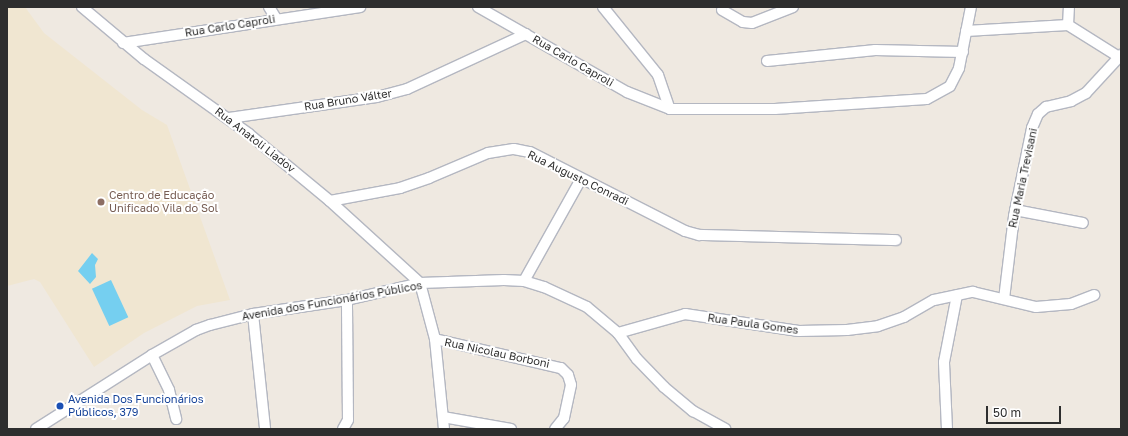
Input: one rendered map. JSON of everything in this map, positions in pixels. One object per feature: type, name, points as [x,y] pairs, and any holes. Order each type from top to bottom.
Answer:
[{"type":"street","name":"Rua Anatoli Liadov","points":[[82,7],[123,43],[229,118],[330,201],[420,283]]},
{"type":"street","points":[[269,7],[276,18]]},
{"type":"street","name":"Rua Carlo Caproli","points":[[123,43],[276,18],[360,7]]},
{"type":"street","name":"Rua Carlo Caproli","points":[[478,7],[627,92],[670,109]]},
{"type":"street","points":[[603,7],[658,76],[670,109],[775,109],[927,99],[950,86],[962,52],[971,7]]},
{"type":"street","points":[[722,10],[744,22],[752,24],[793,7]]},
{"type":"street","points":[[1068,26],[1069,7]]},
{"type":"street","points":[[966,31],[1068,26],[1120,56]]},
{"type":"street","name":"Rua Bruno Válter","points":[[229,118],[377,97],[408,90],[526,34]]},
{"type":"street","points":[[767,61],[875,50],[962,52]]},
{"type":"street","name":"Rua Maria Trevisani","points":[[1004,299],[1015,210],[1032,128],[1038,114],[1046,107],[1071,101],[1086,93],[1120,56]]},
{"type":"street","name":"Rua Augusto Conradi","points":[[330,201],[400,188],[503,149],[530,152],[685,231],[699,235],[896,240]]},
{"type":"street","points":[[524,281],[581,179]]},
{"type":"street","points":[[1015,210],[1083,223]]},
{"type":"street","name":"Avenida dos Funcionários Públicos","points":[[36,429],[152,355],[196,330],[253,314],[347,300],[420,283],[524,281],[570,297],[587,307],[618,333],[637,359],[664,387],[693,411],[725,429]]},
{"type":"street","points":[[420,283],[435,340],[444,429]]},
{"type":"street","name":"Rua Paula Gomes","points":[[618,333],[685,314],[799,331],[878,326],[904,317],[934,300],[973,292],[1036,307],[1054,307],[1070,304],[1094,295]]},
{"type":"street","points":[[947,429],[944,362],[957,295]]},
{"type":"street","points":[[343,429],[348,420],[347,300]]},
{"type":"street","points":[[253,314],[265,429]]},
{"type":"street","name":"Rua Nicolau Borboni","points":[[435,340],[552,364],[561,368],[568,375],[570,385],[566,411],[556,429]]},
{"type":"street","points":[[152,355],[169,390],[176,420]]},
{"type":"street","points":[[443,417],[511,429]]},
{"type":"shaded area","name":"Centro de Educação Unificado Vila do Sol","points":[[7,7],[25,7],[44,33],[142,110],[167,125],[230,300],[197,306],[144,333],[94,367],[40,282],[34,279],[7,286]]},
{"type":"water","points":[[92,253],[98,259],[95,265],[96,277],[90,284],[78,271]]},
{"type":"water","points":[[111,280],[128,317],[109,326],[92,289]]},
{"type":"place","name":"Centro de Educação Unificado Vila do Sol","points":[[101,202]]},
{"type":"place","name":"Avenida Dos Funcionários Públicos, 379","points":[[60,406]]}]
